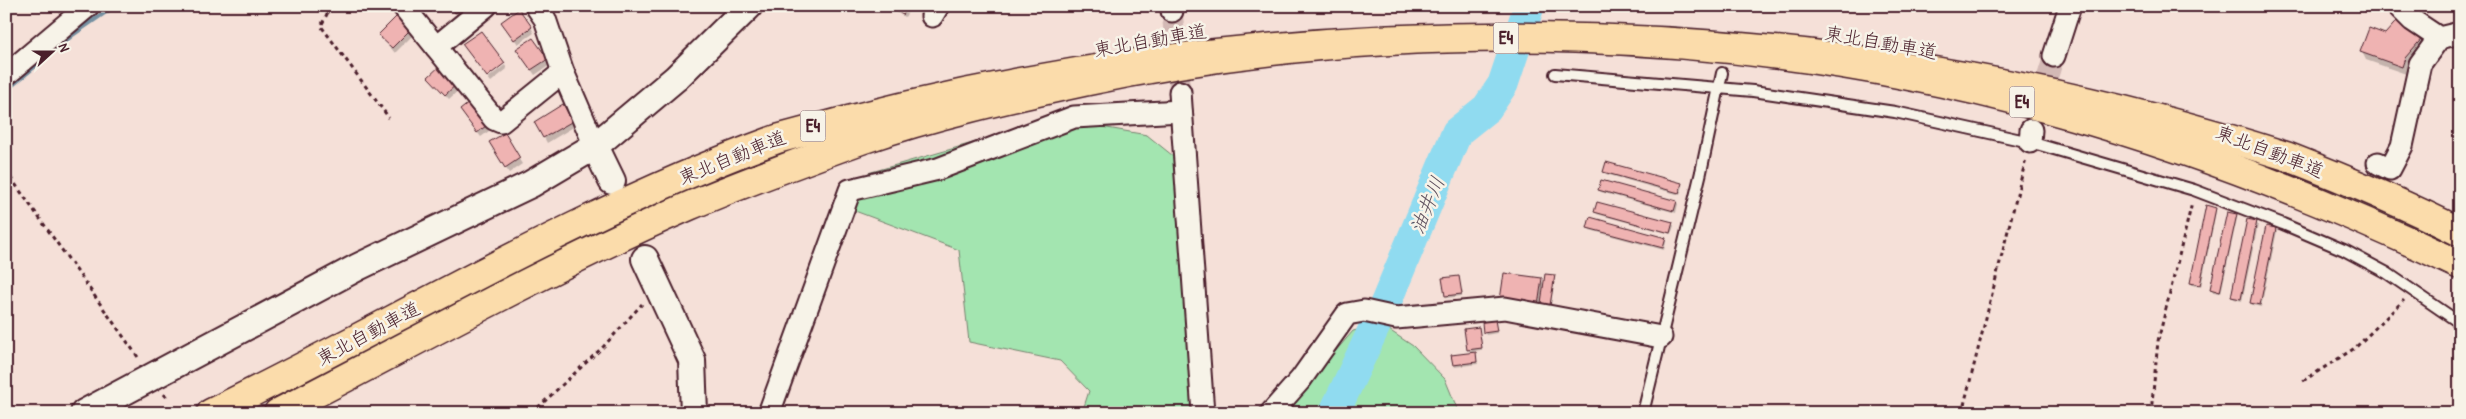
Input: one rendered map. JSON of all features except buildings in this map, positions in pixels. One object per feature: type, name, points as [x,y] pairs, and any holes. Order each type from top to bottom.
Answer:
[{"type":"highway","name":"東北自動車道","points":[[210,413],[300,369],[504,262],[609,210],[774,140],[858,111],[952,83],[1034,62],[1190,32]]},
{"type":"highway","name":"東北自動車道","points":[[1850,35],[1956,56],[2058,80],[2159,110],[2247,140],[2352,182],[2420,211],[2460,232]]},
{"type":"highway","name":"東北自動車道","points":[[278,413],[622,237],[691,205],[867,138],[1040,91],[1140,71],[1269,52],[1352,43],[1453,38],[1559,38],[1655,43],[1759,52],[1827,62],[1952,86],[2058,111],[2151,139],[2244,172],[2346,213],[2460,265]]},
{"type":"street","points":[[6,75],[88,6]]},
{"type":"street","points":[[404,6],[494,119],[501,122],[563,72]]},
{"type":"street","points":[[436,47],[486,6]]},
{"type":"street","points":[[536,6],[545,19],[563,72],[612,181]]},
{"type":"street","points":[[84,413],[358,267],[531,184],[595,146],[676,78],[749,6]]},
{"type":"street","points":[[2054,56],[2070,6]]},
{"type":"street","points":[[2398,6],[2418,25],[2439,38]]},
{"type":"street","points":[[2378,163],[2390,169],[2402,146],[2420,64],[2439,38],[2460,33]]},
{"type":"street","points":[[769,413],[850,190],[938,169],[1074,117],[1181,101],[1203,413]]},
{"type":"street","points":[[645,259],[659,285],[692,360],[694,413]]},
{"type":"street","points":[[1271,413],[1301,379],[1341,318],[1346,314],[1364,312],[1396,318],[1505,308],[1661,337]]},
{"type":"lane","points":[[1643,413],[1722,73]]},
{"type":"lane","points":[[1554,74],[1720,87],[1895,112],[2031,136],[2194,190],[2344,250],[2414,290],[2460,323]]},
{"type":"path","points":[[332,6],[321,26],[389,118]]},
{"type":"path","points":[[1962,413],[1996,286],[2031,136]]},
{"type":"path","points":[[6,171],[169,400]]},
{"type":"path","points":[[2151,413],[2158,341],[2194,190]]},
{"type":"path","points":[[532,413],[604,346],[659,285]]},
{"type":"path","points":[[2303,381],[2355,348],[2414,290]]},
{"type":"green space","points":[[1056,119],[1147,135],[1188,168],[1209,413],[1082,413],[1089,391],[1060,361],[969,342],[959,250],[847,208],[868,173]]},
{"type":"green space","points":[[1373,326],[1389,330],[1413,346],[1445,379],[1459,413],[1282,413],[1353,331]]},
{"type":"waterway","points":[[6,90],[72,35],[114,6]]},
{"type":"waterway","name":"油井川","points":[[1334,413],[1384,307],[1457,132],[1487,108],[1503,84],[1529,6]]},
{"type":"tunnel","points":[[1172,11],[1180,92]]},
{"type":"tunnel","points":[[2038,108],[2054,56]]}]
